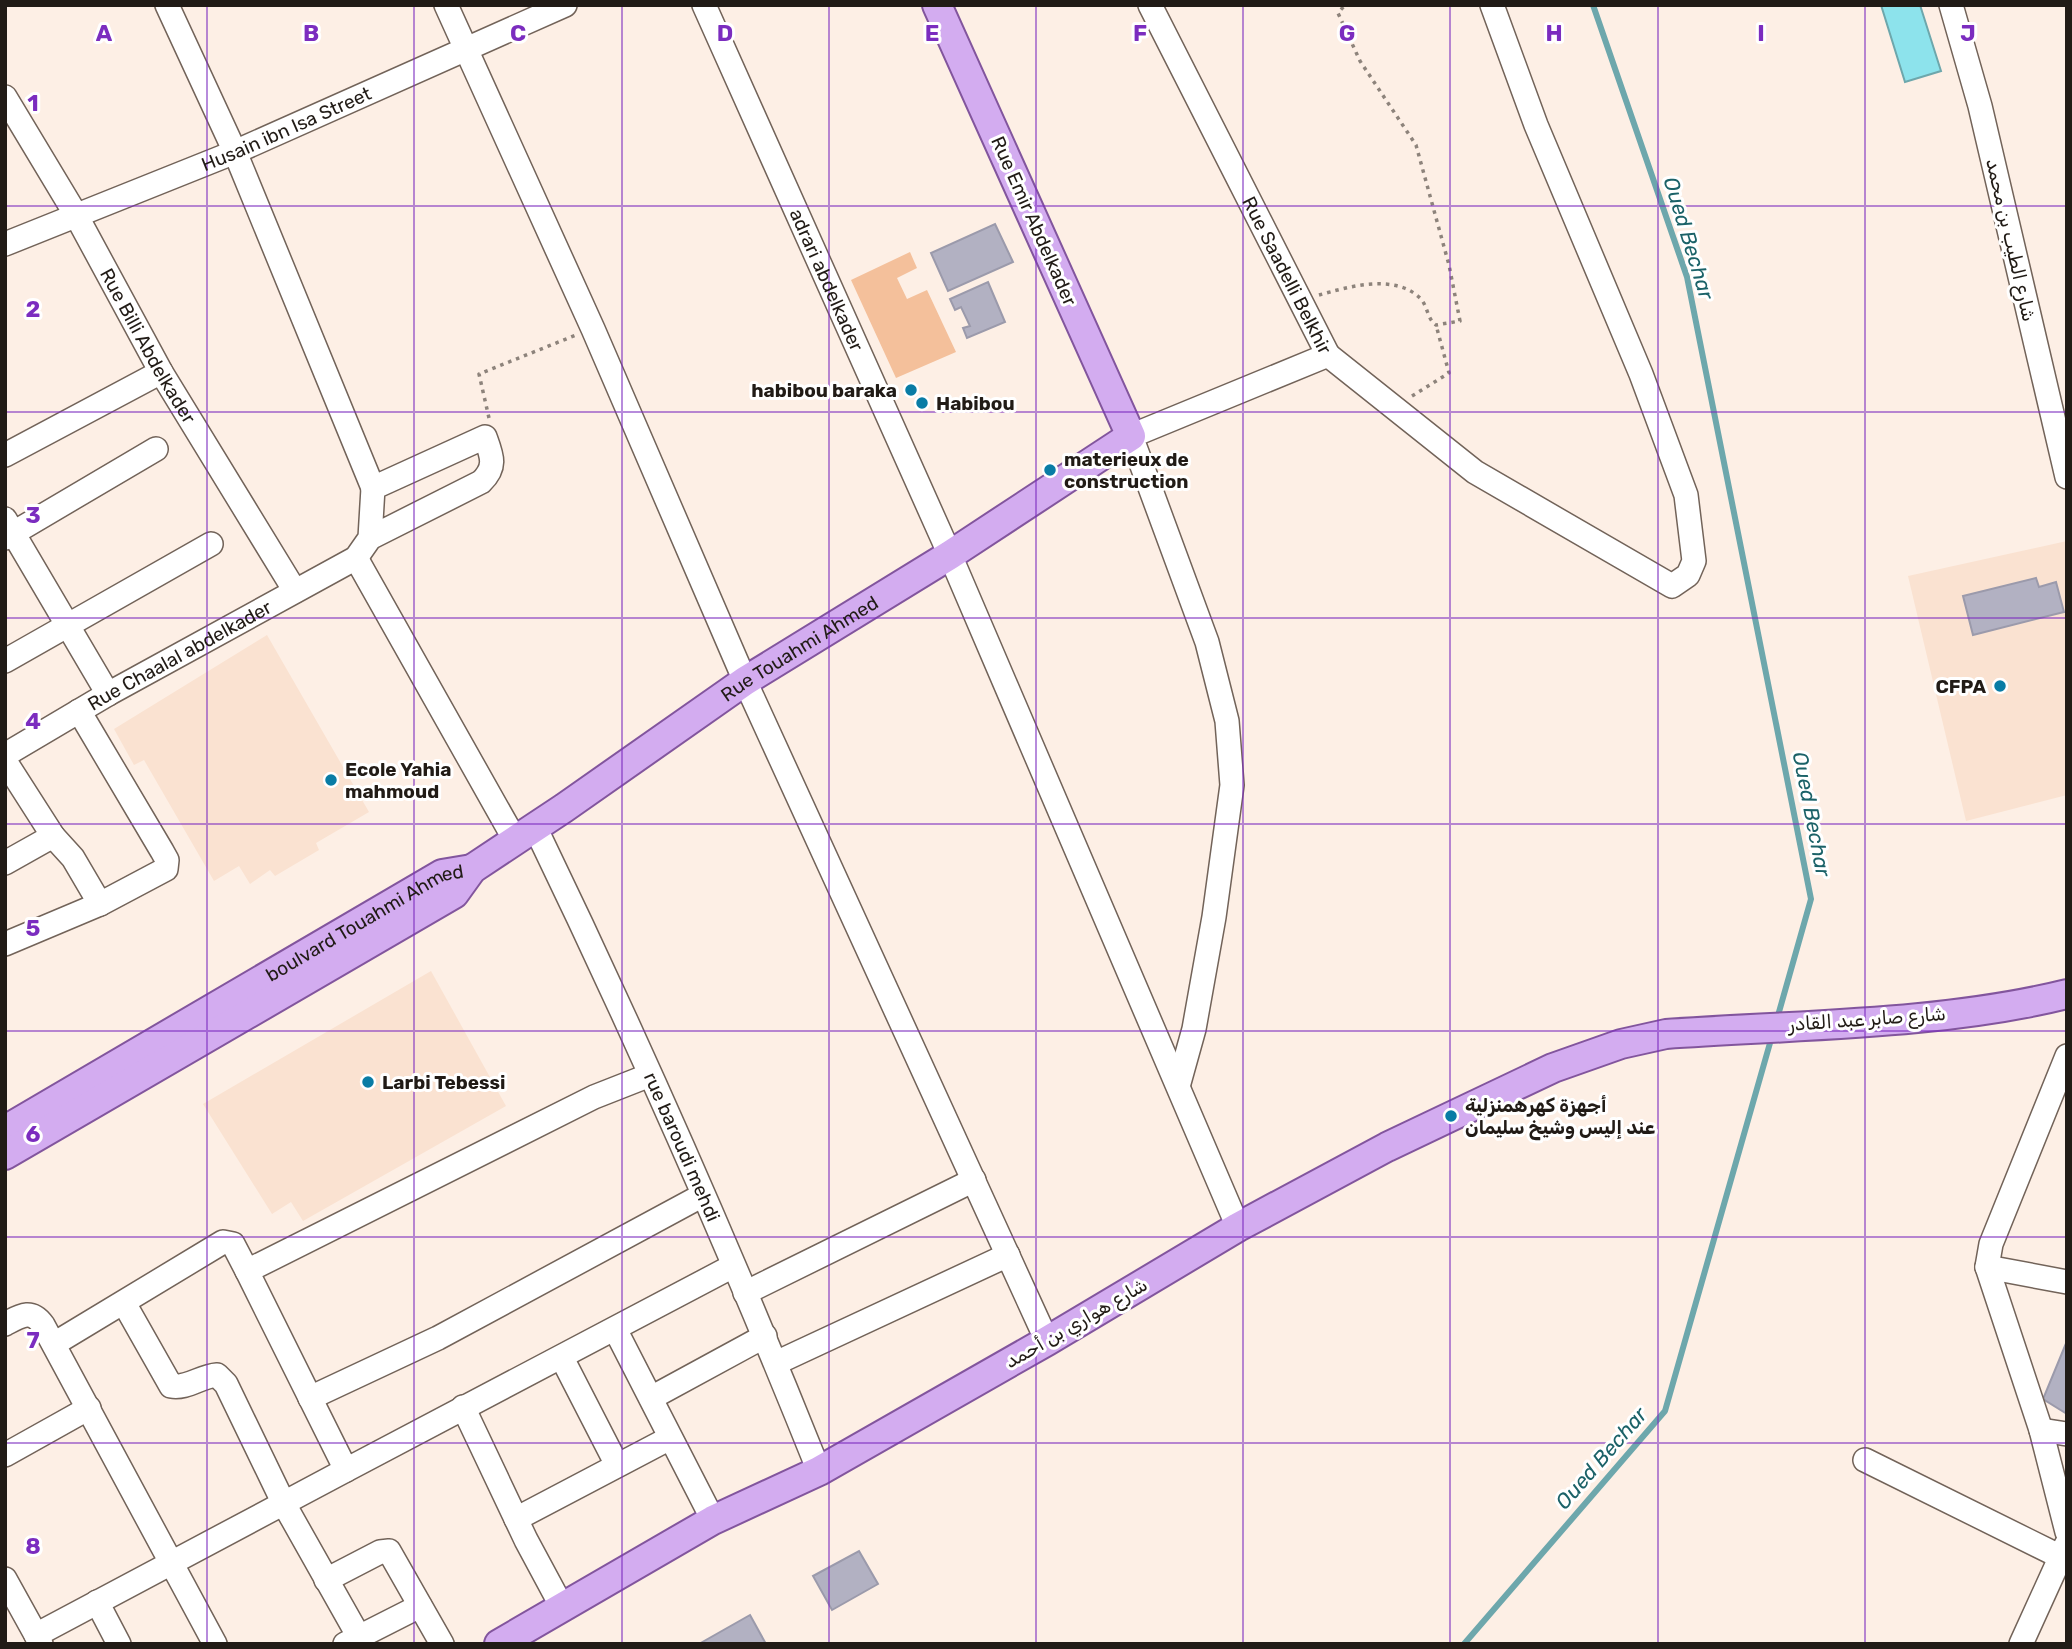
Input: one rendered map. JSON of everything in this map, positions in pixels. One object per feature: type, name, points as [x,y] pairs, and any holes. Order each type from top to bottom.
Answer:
[{"type":"main road","name":"Rue Emir Abdelkader","points":[[937,5],[1131,436]]},
{"type":"main road","name":"Rue Touahmi Ahmed","points":[[471,869],[746,681],[950,555],[1131,436]]},
{"type":"main road","name":"boulvard Touahmi Ahmed","points":[[5,1130],[442,874],[471,869]]},
{"type":"main road","name":"boulvard Touahmi Ahmed","points":[[5,1155],[454,894],[471,869]]},
{"type":"main road","name":"شارع صابر عبد القادر","points":[[1666,1034],[1956,1013],[2067,994]]},
{"type":"main road","name":"شارع هواري بن أحمد","points":[[499,1644],[713,1520],[819,1471],[1047,1341],[1238,1227],[1485,1098],[1553,1068],[1621,1044],[1666,1034]]},
{"type":"street","points":[[167,5],[235,152],[373,488],[370,538]]},
{"type":"street","points":[[446,5],[593,329],[746,681],[1047,1341]]},
{"type":"street","name":"Husain ibn Isa Street","points":[[5,244],[235,152],[465,47],[565,5]]},
{"type":"street","name":"adrari abdelkader","points":[[704,5],[950,555],[1179,1083],[1238,1227]]},
{"type":"street","name":"Rue Saadelli Belkhir","points":[[1131,436],[1328,355],[1150,5]]},
{"type":"street","points":[[1328,355],[1475,472],[1672,586],[1688,575],[1694,561],[1686,495],[1641,374],[1536,125],[1492,5]]},
{"type":"street","name":"شارع الطيب بن محمد","points":[[1951,5],[1980,106],[2067,477]]},
{"type":"street","name":"Rue Billi Abdelkader","points":[[5,97],[76,215],[161,372],[295,591]]},
{"type":"street","points":[[5,455],[161,372]]},
{"type":"street","points":[[1131,436],[1207,642],[1227,721],[1232,785],[1210,942],[1194,1028],[1179,1083]]},
{"type":"street","points":[[356,558],[370,538],[481,482],[492,470],[493,461],[485,437],[373,488]]},
{"type":"street","points":[[108,694],[9,530],[156,449]]},
{"type":"street","points":[[5,661],[211,544]]},
{"type":"street","name":"Rue Chaalal abdelkader","points":[[5,755],[108,694],[356,558]]},
{"type":"street","name":"rue baroudi mehdi","points":[[356,558],[525,834],[650,1075],[765,1336],[819,1471]]},
{"type":"street","points":[[6,943],[100,904],[164,872],[167,865],[111,777],[79,711]]},
{"type":"street","points":[[5,761],[53,836],[73,858],[100,904]]},
{"type":"street","points":[[5,863],[53,836]]},
{"type":"street","points":[[2067,1056],[1991,1244],[1987,1267],[2041,1430],[2067,1532]]},
{"type":"street","points":[[247,1271],[594,1097],[650,1075]]},
{"type":"street","points":[[745,1293],[974,1180]]},
{"type":"street","points":[[310,1398],[438,1338],[703,1195]]},
{"type":"street","points":[[54,1345],[223,1242],[233,1244],[346,1470]]},
{"type":"street","points":[[776,1363],[1008,1255]]},
{"type":"street","points":[[5,1579],[14,1614],[38,1640],[97,1602],[733,1266]]},
{"type":"street","points":[[1987,1267],[2067,1282]]},
{"type":"street","points":[[124,1303],[171,1386],[179,1387],[209,1376],[221,1378],[284,1504],[326,1580],[352,1640],[420,1606]]},
{"type":"street","points":[[5,1324],[21,1315],[37,1317],[89,1408],[215,1644]]},
{"type":"street","points":[[615,1329],[713,1520]]},
{"type":"street","points":[[651,1398],[765,1336]]},
{"type":"street","points":[[562,1358],[617,1465]]},
{"type":"street","points":[[463,1407],[516,1519],[562,1607]]},
{"type":"street","points":[[5,1455],[89,1408]]},
{"type":"street","points":[[2041,1430],[2067,1434]]},
{"type":"street","points":[[516,1519],[670,1437]]},
{"type":"street","points":[[1865,1460],[2064,1550],[2021,1644]]},
{"type":"street","points":[[326,1580],[380,1552],[389,1551],[442,1644]]},
{"type":"street","points":[[97,1602],[119,1644]]},
{"type":"path","points":[[1301,300],[1365,284],[1397,287],[1415,293],[1426,304],[1431,322],[1436,325],[1460,321],[1450,265],[1416,145],[1360,61],[1338,13],[1345,5]]},
{"type":"path","points":[[1393,408],[1449,373],[1436,325]]},
{"type":"path","points":[[485,437],[490,420],[479,374],[593,329]]},
{"type":"shaded area","points":[[910,252],[917,268],[897,278],[907,299],[927,290],[956,352],[896,378],[851,280]]},
{"type":"shaded area","name":"CFPA","points":[[2067,541],[2067,795],[1966,821],[1908,576]]},
{"type":"shaded area","points":[[267,635],[369,812],[316,843],[319,850],[275,876],[270,870],[250,884],[239,866],[214,881],[144,760],[134,765],[114,729]]},
{"type":"shaded area","name":"Larbi Tebessi","points":[[431,971],[506,1106],[303,1221],[291,1202],[272,1214],[203,1104]]},
{"type":"water","points":[[1881,5],[1920,5],[1941,71],[1905,82]]},
{"type":"building","points":[[995,224],[1013,262],[948,291],[931,253]]},
{"type":"building","points":[[988,282],[1005,322],[967,338],[963,328],[970,326],[961,307],[955,310],[950,299]]},
{"type":"building","points":[[2036,578],[2039,587],[2056,582],[2064,612],[1973,635],[1963,596]]},
{"type":"building","points":[[2067,1341],[2067,1414],[2043,1399]]},
{"type":"building","points":[[859,1551],[878,1584],[832,1610],[813,1576]]},
{"type":"building","points":[[750,1615],[766,1644],[699,1644]]},
{"type":"waterway","name":"Oued Bechar","points":[[1593,5],[1687,277],[1811,899],[1777,1019]]},
{"type":"waterway","name":"Oued Bechar","points":[[1464,1644],[1665,1411],[1772,1036]]},
{"type":"place","name":"habibou baraka","points":[[911,390]]},
{"type":"place","name":"Habibou","points":[[922,403]]},
{"type":"place","name":"materieux de construction","points":[[1050,470]]},
{"type":"place","name":"CFPA","points":[[2000,686]]},
{"type":"place","name":"Ecole Yahia mahmoud","points":[[331,780]]},
{"type":"place","name":"Larbi Tebessi","points":[[368,1082]]},
{"type":"place","name":"أجهزة كهرهمنزلية عند إليس وشيخ سليمان","points":[[1451,1116]]}]
